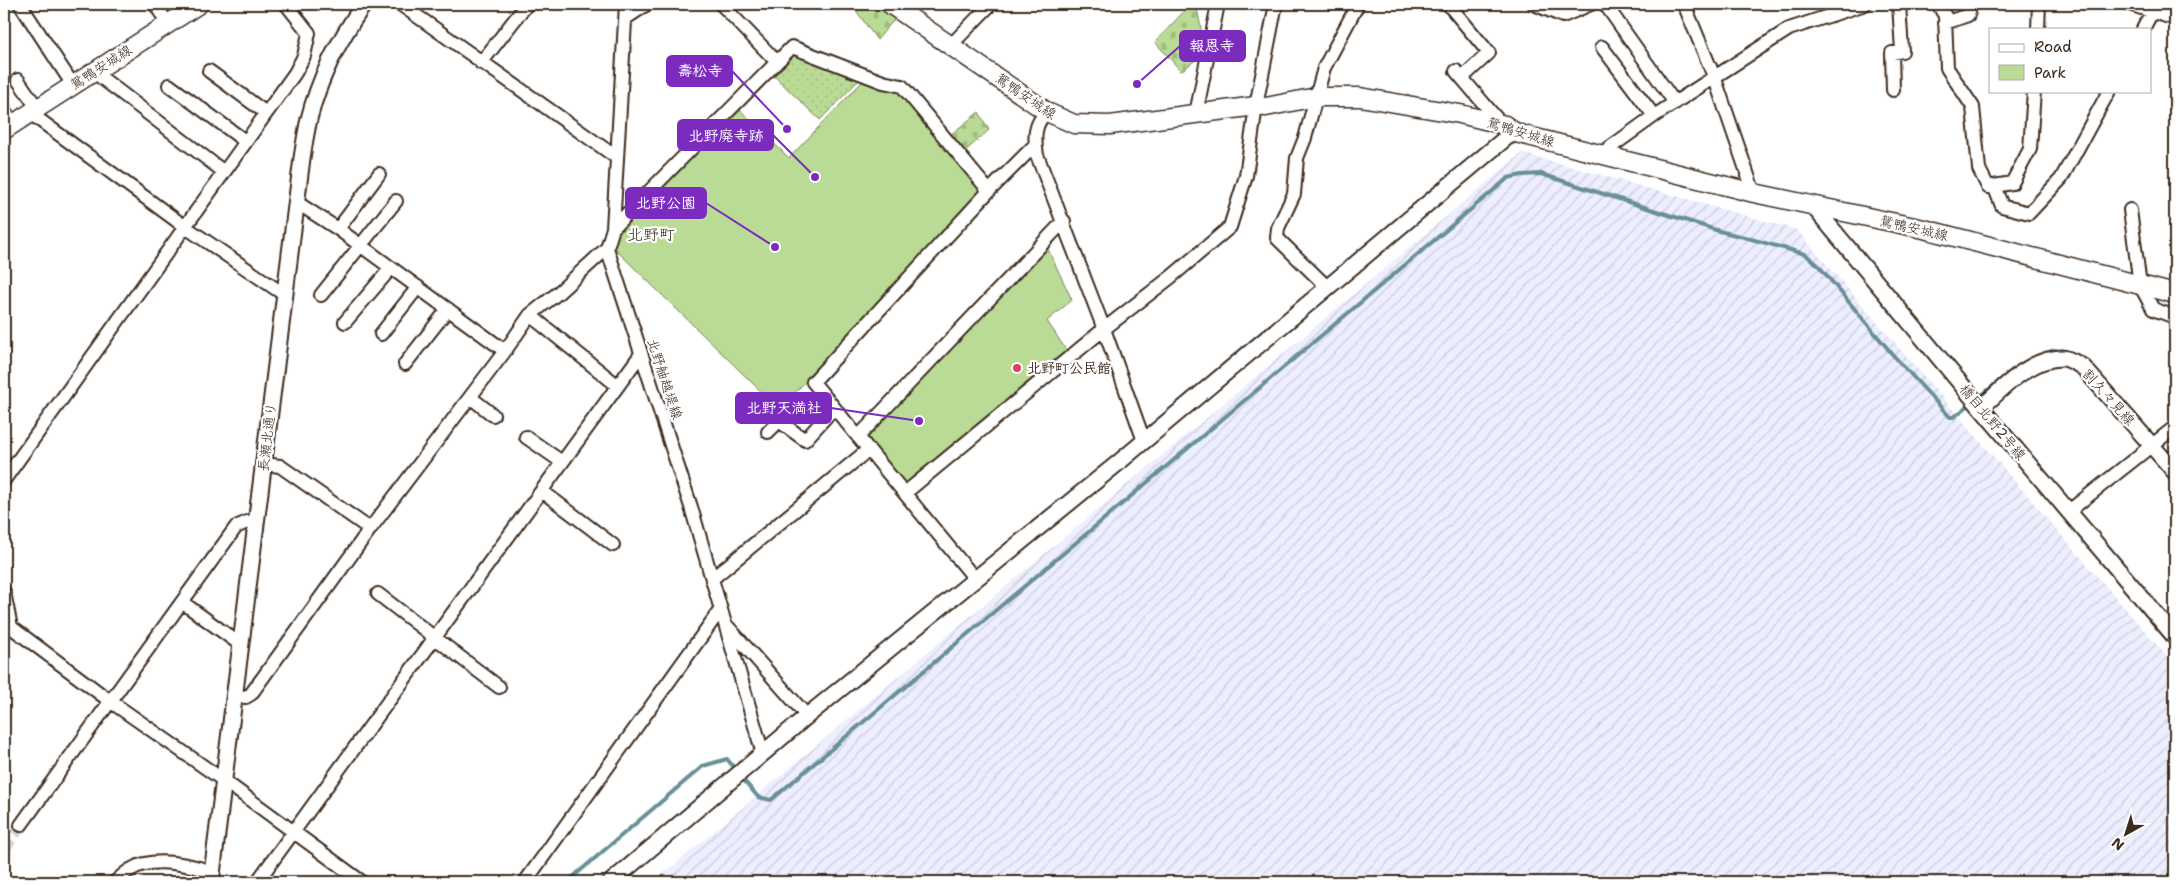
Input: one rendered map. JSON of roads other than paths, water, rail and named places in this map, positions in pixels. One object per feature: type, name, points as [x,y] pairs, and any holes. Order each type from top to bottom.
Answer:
[{"type":"main road","name":"鴛鴨安城線","points":[[7,122],[34,111],[199,4]]},
{"type":"main road","name":"鴛鴨安城線","points":[[890,4],[1047,112],[1074,124],[1110,126],[1256,106],[1266,107],[1316,96],[1360,97],[1460,114],[1601,154],[1754,193],[1924,229],[2175,294]]},
{"type":"street","points":[[20,4],[73,85]]},
{"type":"street","points":[[155,4],[168,24]]},
{"type":"street","points":[[4,480],[224,172],[304,56],[308,33],[286,4]]},
{"type":"street","name":"長瀬北通り","points":[[212,877],[284,292],[309,120],[314,102],[330,63],[364,4]]},
{"type":"street","points":[[400,4],[616,157]]},
{"type":"street","points":[[481,63],[527,4]]},
{"type":"street","points":[[234,696],[246,697],[252,694],[370,529],[505,351],[530,315],[558,293],[607,248],[614,228],[616,157],[626,4]]},
{"type":"street","points":[[626,18],[647,4]]},
{"type":"street","points":[[721,4],[777,62]]},
{"type":"street","points":[[951,46],[991,4]]},
{"type":"street","points":[[1196,114],[1218,4]]},
{"type":"street","points":[[905,493],[1230,227],[1246,176],[1256,106],[1276,4]]},
{"type":"street","points":[[1328,288],[1277,238],[1278,228],[1294,194],[1297,158],[1305,138],[1324,68],[1358,4]]},
{"type":"street","points":[[611,882],[807,716],[976,580],[1507,137],[1509,129],[1459,75],[1488,53],[1448,4]]},
{"type":"street","points":[[1534,4],[1563,16],[1591,4]]},
{"type":"street","points":[[1605,4],[1675,103]]},
{"type":"street","points":[[1684,4],[1715,79],[1754,193]]},
{"type":"street","points":[[1601,154],[1654,116],[1715,79],[1789,29],[1865,4]]},
{"type":"street","points":[[1893,90],[1892,53],[1902,51],[1900,4]]},
{"type":"street","points":[[1938,4],[1945,16],[1947,68],[1973,107],[1979,169],[1988,188],[2012,183],[2030,149],[2034,92]]},
{"type":"street","points":[[1945,23],[1968,15],[1971,4]]},
{"type":"street","points":[[2038,28],[2040,4]]},
{"type":"street","points":[[2129,4],[2175,19]]},
{"type":"street","points":[[2144,28],[2152,12]]},
{"type":"street","points":[[614,228],[792,47],[883,82],[902,86],[989,191]]},
{"type":"street","points":[[1602,47],[1654,116]]},
{"type":"street","points":[[209,71],[266,112]]},
{"type":"street","points":[[94,72],[224,172]]},
{"type":"street","points":[[18,80],[34,111],[184,226],[276,289],[284,292]]},
{"type":"street","points":[[168,85],[245,141]]},
{"type":"street","points":[[1994,186],[2002,206],[2029,213],[2061,179],[2108,92]]},
{"type":"street","points":[[1047,112],[1040,118],[1036,126],[1035,145],[1037,155],[1064,221],[1144,441]]},
{"type":"street","points":[[976,580],[813,382],[989,191],[1035,145]]},
{"type":"street","points":[[338,229],[379,174]]},
{"type":"street","points":[[321,295],[396,201]]},
{"type":"street","points":[[296,202],[338,229],[505,351]]},
{"type":"street","name":"橋目北野2号線","points":[[1813,206],[1980,408],[2069,510],[2175,637]]},
{"type":"street","points":[[2130,210],[2140,285],[2152,309],[2175,317]]},
{"type":"street","points":[[858,437],[1064,221]]},
{"type":"street","name":"北野舳越堤線","points":[[607,248],[713,578],[763,754]]},
{"type":"street","points":[[345,322],[391,268]]},
{"type":"street","points":[[381,334],[418,287]]},
{"type":"street","points":[[405,364],[448,309]]},
{"type":"street","points":[[530,315],[618,386]]},
{"type":"street","points":[[257,882],[641,354]]},
{"type":"street","name":"割久々見線","points":[[1980,408],[2011,381],[2041,362],[2064,358],[2083,367],[2175,472]]},
{"type":"street","points":[[470,397],[493,415]]},
{"type":"street","points":[[768,432],[779,421],[805,440],[834,408]]},
{"type":"street","points":[[2069,510],[2175,427]]},
{"type":"street","points":[[526,437],[562,462]]},
{"type":"street","points":[[713,578],[868,450]]},
{"type":"street","points":[[264,464],[280,466],[370,529]]},
{"type":"street","points":[[542,491],[613,545]]},
{"type":"street","points":[[21,825],[236,527],[247,522],[256,521]]},
{"type":"street","points":[[4,592],[11,627],[110,701],[223,780],[293,834],[362,882]]},
{"type":"street","points":[[378,594],[499,687]]},
{"type":"street","points":[[182,602],[241,645]]},
{"type":"street","points":[[525,882],[721,609]]},
{"type":"street","points":[[726,626],[807,716]]},
{"type":"street","points":[[115,882],[131,869],[153,863],[186,865],[212,877]]},
{"type":"waterway","points":[[740,776],[758,797],[771,800],[1508,178],[1541,174],[1719,231],[1805,254],[1818,265],[1893,355],[1950,417],[1954,417],[1973,402]]},
{"type":"waterway","points":[[2047,353],[2055,350],[2062,352]]},
{"type":"waterway","points":[[1978,398],[2008,374]]},
{"type":"waterway","points":[[2129,408],[2175,461]]},
{"type":"waterway","points":[[567,882],[703,766],[727,759],[736,770]]},
{"type":"tunnel","points":[[4,849],[21,825]]},
{"type":"railway","points":[[4,858],[7,882]]},
{"type":"place","name":"報恩寺","points":[[1137,84]]},
{"type":"place","name":"壽松寺","points":[[787,129]]},
{"type":"place","name":"北野廃寺跡","points":[[815,177]]},
{"type":"place","name":"北野公園","points":[[775,247]]},
{"type":"place","name":"北野町公民館","points":[[1017,368]]},
{"type":"place","name":"北野天満社","points":[[919,421]]},
{"type":"district","name":"北野町","points":[[651,234]]}]
